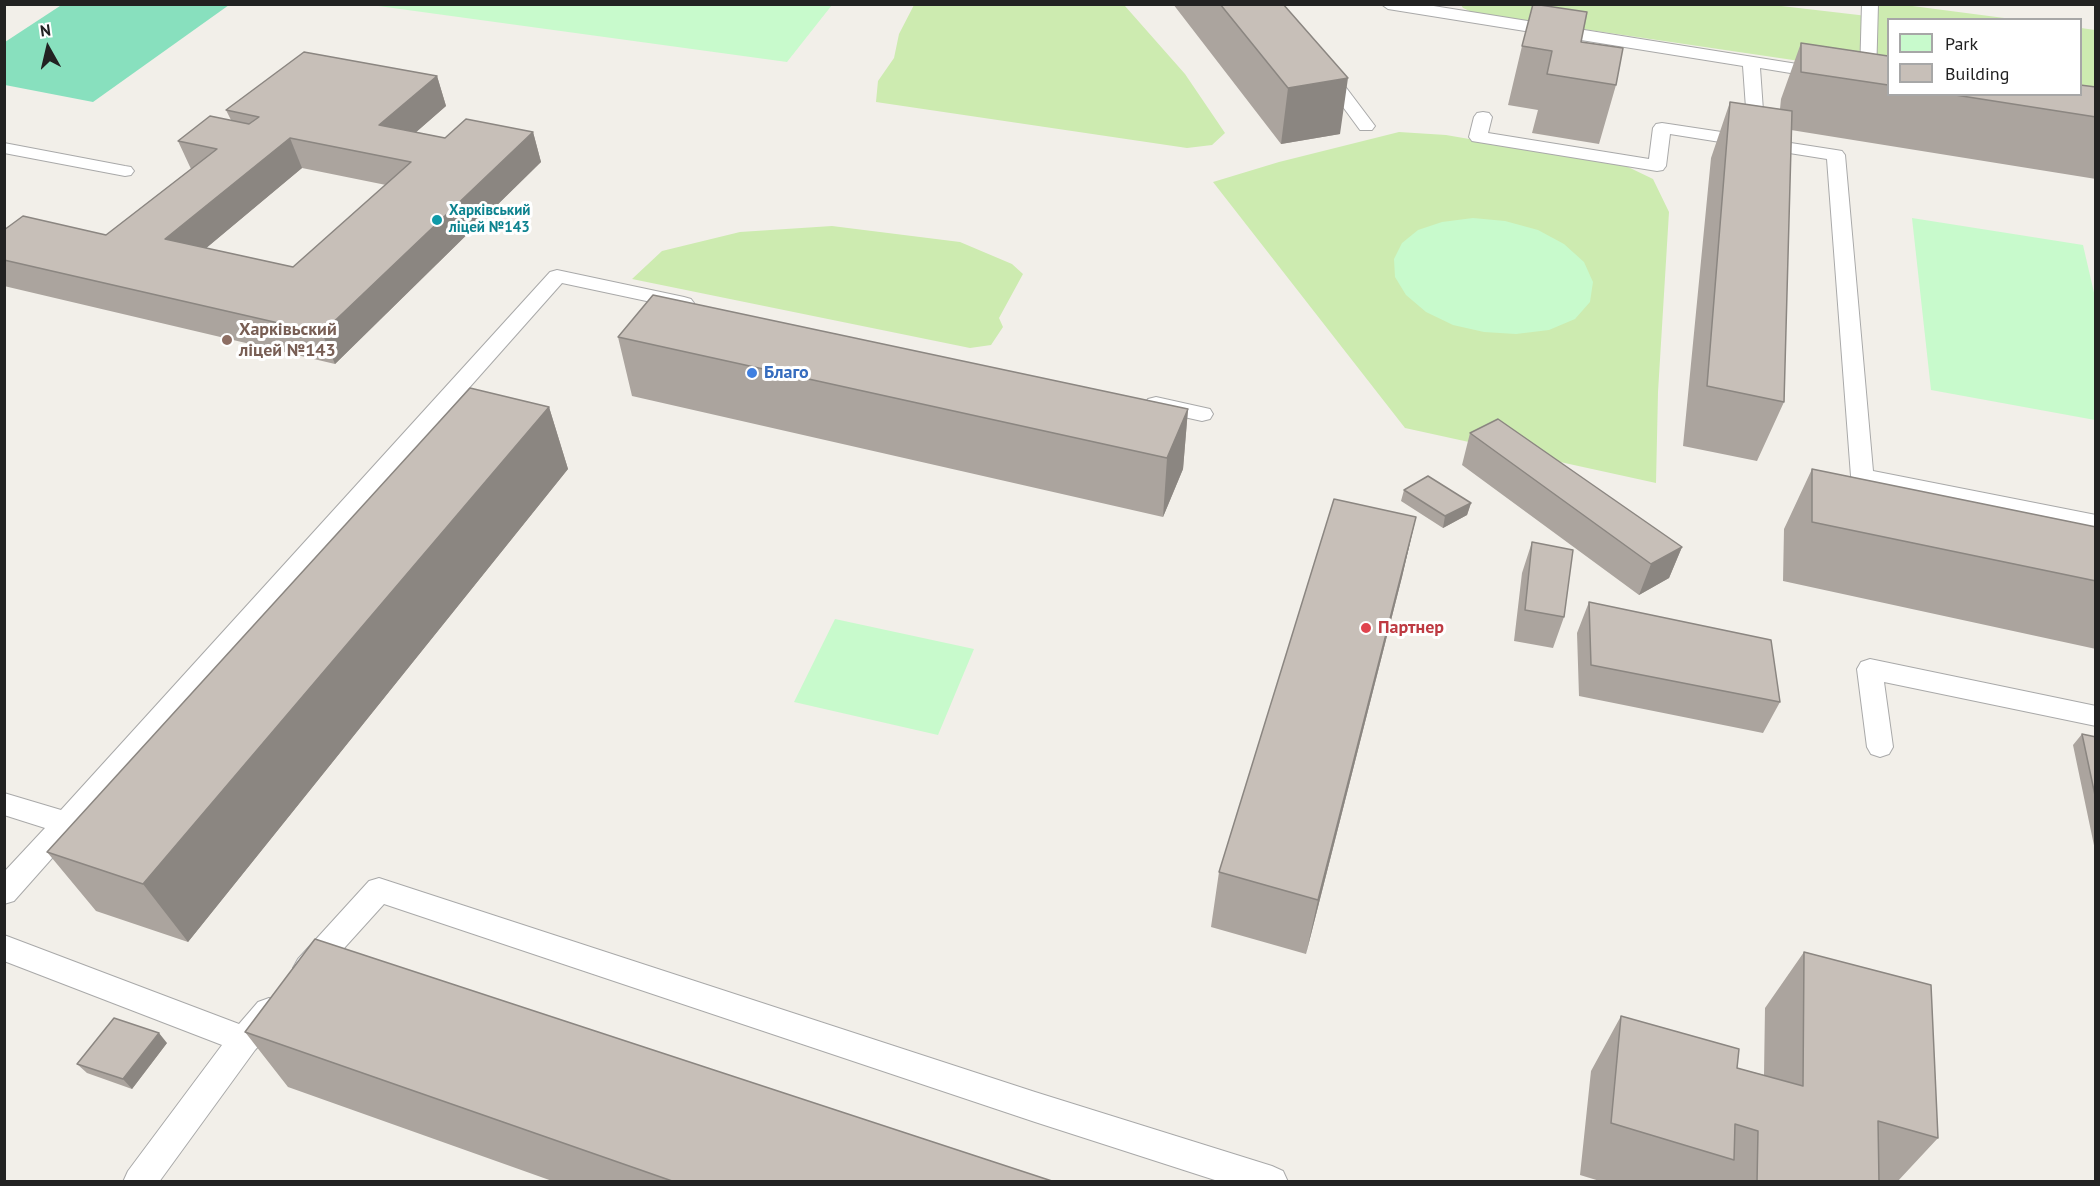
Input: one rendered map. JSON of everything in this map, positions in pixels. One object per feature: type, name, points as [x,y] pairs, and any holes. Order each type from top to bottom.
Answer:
[{"type":"lane","points":[[1388,4],[1432,8],[1887,84]]},
{"type":"lane","points":[[1868,81],[1870,4]]},
{"type":"lane","points":[[1316,60],[1366,126]]},
{"type":"lane","points":[[1751,63],[1758,143]]},
{"type":"lane","points":[[1483,117],[1478,137],[1657,166],[1662,128],[1836,155],[1862,476],[2096,523]]},
{"type":"lane","points":[[4,148],[125,171]]},
{"type":"lane","points":[[4,892],[557,276],[702,307]]},
{"type":"lane","points":[[1133,399],[1203,414]]},
{"type":"lane","points":[[1880,747],[1870,669],[2096,716]]},
{"type":"lane","points":[[4,804],[66,824]]},
{"type":"lane","points":[[139,1182],[244,1040],[379,890],[1035,1107],[1272,1182]]},
{"type":"lane","points":[[4,948],[244,1040]]},
{"type":"green space","points":[[63,4],[229,5],[93,102],[5,85],[5,42]]},
{"type":"green space","points":[[832,4],[787,62],[371,5]]},
{"type":"green space","points":[[1764,4],[1876,17],[1879,5],[1897,4],[2004,18],[1887,18],[1887,74],[1474,13],[1461,5]]},
{"type":"green space","points":[[914,5],[1130,5],[1125,6],[1185,74],[1225,133],[1212,145],[1187,148],[876,102],[878,81],[894,58],[899,34]]},
{"type":"green space","points":[[2082,28],[2095,30],[2095,106],[2082,96]]},
{"type":"green space","points":[[1399,132],[1446,135],[1626,166],[1653,179],[1669,212],[1658,392],[1656,483],[1405,428],[1213,182],[1279,162]]},
{"type":"green space","points":[[1473,218],[1505,221],[1538,230],[1564,244],[1584,262],[1593,282],[1590,302],[1575,319],[1549,330],[1516,334],[1484,332],[1453,325],[1426,312],[1406,295],[1395,277],[1394,259],[1402,243],[1418,230],[1442,222]]},
{"type":"green space","points":[[1912,218],[2083,245],[2095,297],[2095,420],[1931,390]]},
{"type":"green space","points":[[832,226],[960,242],[1012,264],[1023,274],[999,318],[1003,327],[991,345],[970,348],[632,279],[662,251],[740,232]]},
{"type":"green space","points":[[835,619],[974,649],[938,735],[794,702]]},
{"type":"building","points":[[1220,4],[1283,4],[1348,78],[1288,88]]},
{"type":"building","points":[[1533,4],[1587,12],[1581,42],[1623,48],[1616,85],[1547,74],[1552,51],[1522,46]]},
{"type":"building","points":[[1801,43],[1887,56],[1887,85],[1801,72]]},
{"type":"building","points":[[304,52],[437,76],[379,125],[445,138],[466,119],[533,132],[322,333],[4,260],[4,230],[23,216],[106,235],[217,149],[178,141],[210,116],[249,124],[259,117],[226,110]],"holes":[[[290,138],[411,162],[293,267],[165,239]]]},
{"type":"building","points":[[2082,85],[2096,87],[2096,117],[1962,96],[2082,96]]},
{"type":"building","points":[[1730,102],[1792,111],[1784,402],[1707,386]]},
{"type":"building","points":[[653,295],[1188,409],[1167,458],[618,337]]},
{"type":"building","points":[[470,388],[549,407],[143,884],[47,852]]},
{"type":"building","points":[[1498,419],[1682,547],[1651,564],[1470,433]]},
{"type":"building","points":[[1812,469],[2096,527],[2096,581],[1812,522]]},
{"type":"building","points":[[1428,476],[1471,503],[1445,516],[1404,490]]},
{"type":"building","points":[[1334,499],[1416,517],[1318,900],[1219,872]]},
{"type":"building","points":[[1532,542],[1573,550],[1564,617],[1525,610]]},
{"type":"building","points":[[1589,602],[1771,640],[1780,702],[1591,665]]},
{"type":"building","points":[[2082,734],[2096,737],[2096,800]]},
{"type":"building","points":[[315,939],[1055,1182],[675,1182],[245,1032]]},
{"type":"building","points":[[1804,952],[1931,985],[1938,1138],[1878,1121],[1879,1182],[1757,1182],[1758,1131],[1735,1124],[1734,1160],[1611,1123],[1621,1016],[1739,1049],[1737,1068],[1803,1086]]},
{"type":"building","points":[[114,1018],[159,1033],[123,1079],[77,1064]]},
{"type":"place","name":"Харківський ліцей №143","points":[[437,220]]},
{"type":"place","name":"Харківьский ліцей №143","points":[[227,340]]},
{"type":"place","name":"Благо","points":[[752,373]]},
{"type":"place","name":"Партнер","points":[[1366,628]]}]
